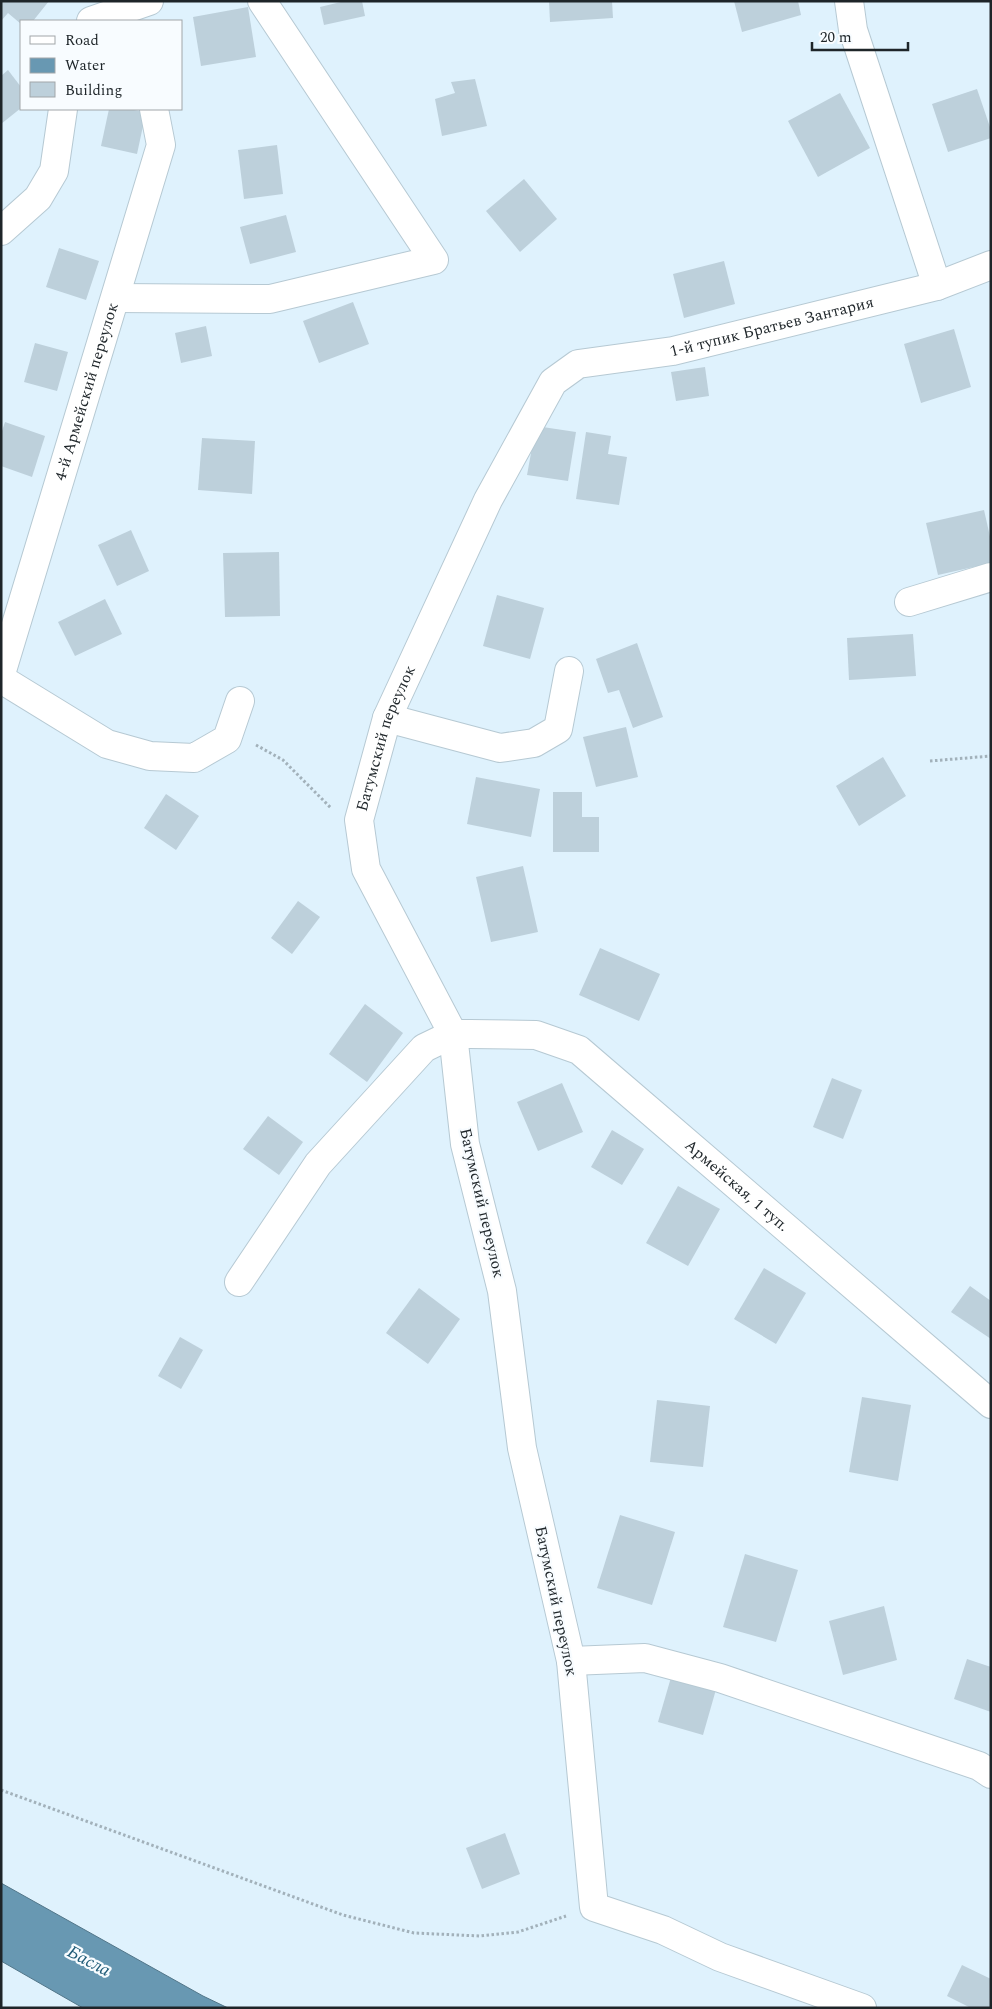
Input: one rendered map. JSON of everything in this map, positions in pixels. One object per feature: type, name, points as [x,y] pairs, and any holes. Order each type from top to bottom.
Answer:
[{"type":"street","points":[[116,298],[270,299],[434,260],[262,1]]},
{"type":"street","points":[[849,1],[853,30],[937,286]]},
{"type":"street","points":[[92,14],[139,10]]},
{"type":"street","points":[[1,231],[38,198],[54,171],[63,110]]},
{"type":"street","name":"4-й Армейский переулок","points":[[1,674],[161,145],[154,110]]},
{"type":"street","name":"1-й тупик Братьев Зантария","points":[[553,382],[578,364],[673,351],[937,286],[991,265]]},
{"type":"street","name":"Батумский переулок","points":[[553,382],[488,500],[388,718],[359,820],[366,869],[453,1034],[465,1144],[502,1291],[522,1448],[571,1661],[606,1911]]},
{"type":"street","points":[[909,602],[991,577]]},
{"type":"street","points":[[388,718],[500,748],[534,743],[558,729],[570,671]]},
{"type":"street","points":[[1,679],[107,744],[150,756],[194,758],[227,739],[240,701]]},
{"type":"street","points":[[239,1282],[318,1164],[424,1048],[453,1034]]},
{"type":"street","name":"Армейская, 1 туп.","points":[[453,1034],[536,1035],[579,1050],[991,1404]]},
{"type":"street","points":[[571,1661],[645,1658],[720,1678],[980,1766],[991,1774]]},
{"type":"street","points":[[606,1911],[663,1930],[720,1957],[862,2008]]},
{"type":"path","points":[[227,739],[254,744],[283,760],[307,782],[327,806],[359,820]]},
{"type":"path","points":[[930,760],[991,756]]},
{"type":"path","points":[[1,1790],[343,1915],[414,1933],[480,1936],[518,1932],[606,1911]]},
{"type":"water","name":"Басла","points":[[1,1883],[203,1996],[228,2008],[83,2008],[1,1961]]},
{"type":"building","points":[[1,1],[49,1],[34,20],[20,20],[20,23],[8,13],[1,21]]},
{"type":"building","points":[[345,1],[362,1],[365,16],[324,25],[320,7]]},
{"type":"building","points":[[549,1],[612,1],[613,18],[550,22]]},
{"type":"building","points":[[734,1],[798,1],[801,15],[742,32]]},
{"type":"building","points":[[248,7],[256,57],[201,66],[193,17]]},
{"type":"building","points":[[8,70],[20,86],[20,109],[1,124],[1,76]]},
{"type":"building","points":[[475,79],[487,126],[442,136],[435,99],[455,93],[451,82]]},
{"type":"building","points":[[977,89],[991,130],[991,138],[948,152],[932,104]]},
{"type":"building","points":[[840,93],[870,148],[818,177],[788,121]]},
{"type":"building","points":[[109,110],[146,112],[137,154],[101,146]]},
{"type":"building","points":[[277,145],[283,194],[244,199],[238,150]]},
{"type":"building","points":[[524,179],[557,219],[520,252],[486,211]]},
{"type":"building","points":[[286,215],[296,252],[250,264],[240,227]]},
{"type":"building","points":[[59,248],[99,261],[86,300],[46,287]]},
{"type":"building","points":[[724,261],[735,304],[684,318],[673,274]]},
{"type":"building","points":[[353,302],[369,344],[319,363],[303,321]]},
{"type":"building","points":[[206,326],[212,356],[181,363],[175,333]]},
{"type":"building","points":[[954,329],[971,387],[921,403],[904,344]]},
{"type":"building","points":[[35,343],[68,352],[57,391],[24,382]]},
{"type":"building","points":[[705,367],[709,396],[676,401],[671,372]]},
{"type":"building","points":[[5,422],[45,436],[32,477],[1,466],[1,434]]},
{"type":"building","points":[[536,426],[576,432],[568,481],[527,475]]},
{"type":"building","points":[[586,432],[611,436],[608,454],[627,457],[619,505],[576,499]]},
{"type":"building","points":[[202,438],[255,441],[252,494],[198,490]]},
{"type":"building","points":[[984,510],[991,541],[991,563],[938,575],[926,523]]},
{"type":"building","points":[[131,530],[149,571],[117,586],[98,545]]},
{"type":"building","points":[[279,552],[280,616],[225,617],[223,553]]},
{"type":"building","points":[[497,595],[544,608],[530,659],[483,646]]},
{"type":"building","points":[[105,599],[122,634],[75,656],[58,622]]},
{"type":"building","points":[[913,634],[916,676],[849,680],[847,638]]},
{"type":"building","points":[[637,643],[663,717],[633,728],[619,690],[608,693],[596,659]]},
{"type":"building","points":[[626,727],[638,777],[596,787],[583,737]]},
{"type":"building","points":[[883,757],[906,796],[859,826],[836,786]]},
{"type":"building","points":[[476,777],[540,789],[531,837],[467,824]]},
{"type":"building","points":[[553,792],[582,792],[582,817],[599,817],[599,852],[553,852]]},
{"type":"building","points":[[166,794],[199,816],[176,850],[144,828]]},
{"type":"building","points":[[523,866],[538,932],[491,942],[476,877]]},
{"type":"building","points":[[298,901],[320,917],[292,954],[271,938]]},
{"type":"building","points":[[600,948],[660,974],[639,1021],[579,995]]},
{"type":"building","points":[[365,1004],[403,1033],[367,1082],[329,1054]]},
{"type":"building","points":[[832,1078],[862,1090],[843,1139],[813,1127]]},
{"type":"building","points":[[562,1083],[583,1132],[538,1151],[517,1102]]},
{"type":"building","points":[[268,1116],[303,1142],[279,1175],[243,1149]]},
{"type":"building","points":[[612,1130],[644,1149],[622,1185],[591,1167]]},
{"type":"building","points":[[678,1186],[720,1209],[688,1266],[646,1243]]},
{"type":"building","points":[[764,1268],[806,1293],[776,1344],[734,1319]]},
{"type":"building","points":[[970,1286],[991,1301],[991,1339],[951,1312]]},
{"type":"building","points":[[419,1288],[460,1319],[428,1364],[386,1333]]},
{"type":"building","points":[[180,1337],[203,1350],[181,1389],[158,1376]]},
{"type":"building","points":[[862,1397],[911,1405],[898,1481],[849,1472]]},
{"type":"building","points":[[657,1400],[710,1406],[703,1467],[650,1462]]},
{"type":"building","points":[[620,1515],[675,1532],[652,1605],[597,1588]]},
{"type":"building","points":[[745,1554],[798,1570],[776,1642],[723,1627]]},
{"type":"building","points":[[884,1606],[897,1660],[843,1675],[829,1621]]},
{"type":"building","points":[[967,1659],[991,1667],[991,1712],[954,1699]]},
{"type":"building","points":[[672,1674],[717,1686],[703,1735],[658,1722]]},
{"type":"building","points":[[505,1833],[520,1874],[482,1889],[466,1848]]},
{"type":"building","points":[[962,1965],[991,1979],[991,2008],[971,2008],[947,1996]]}]
